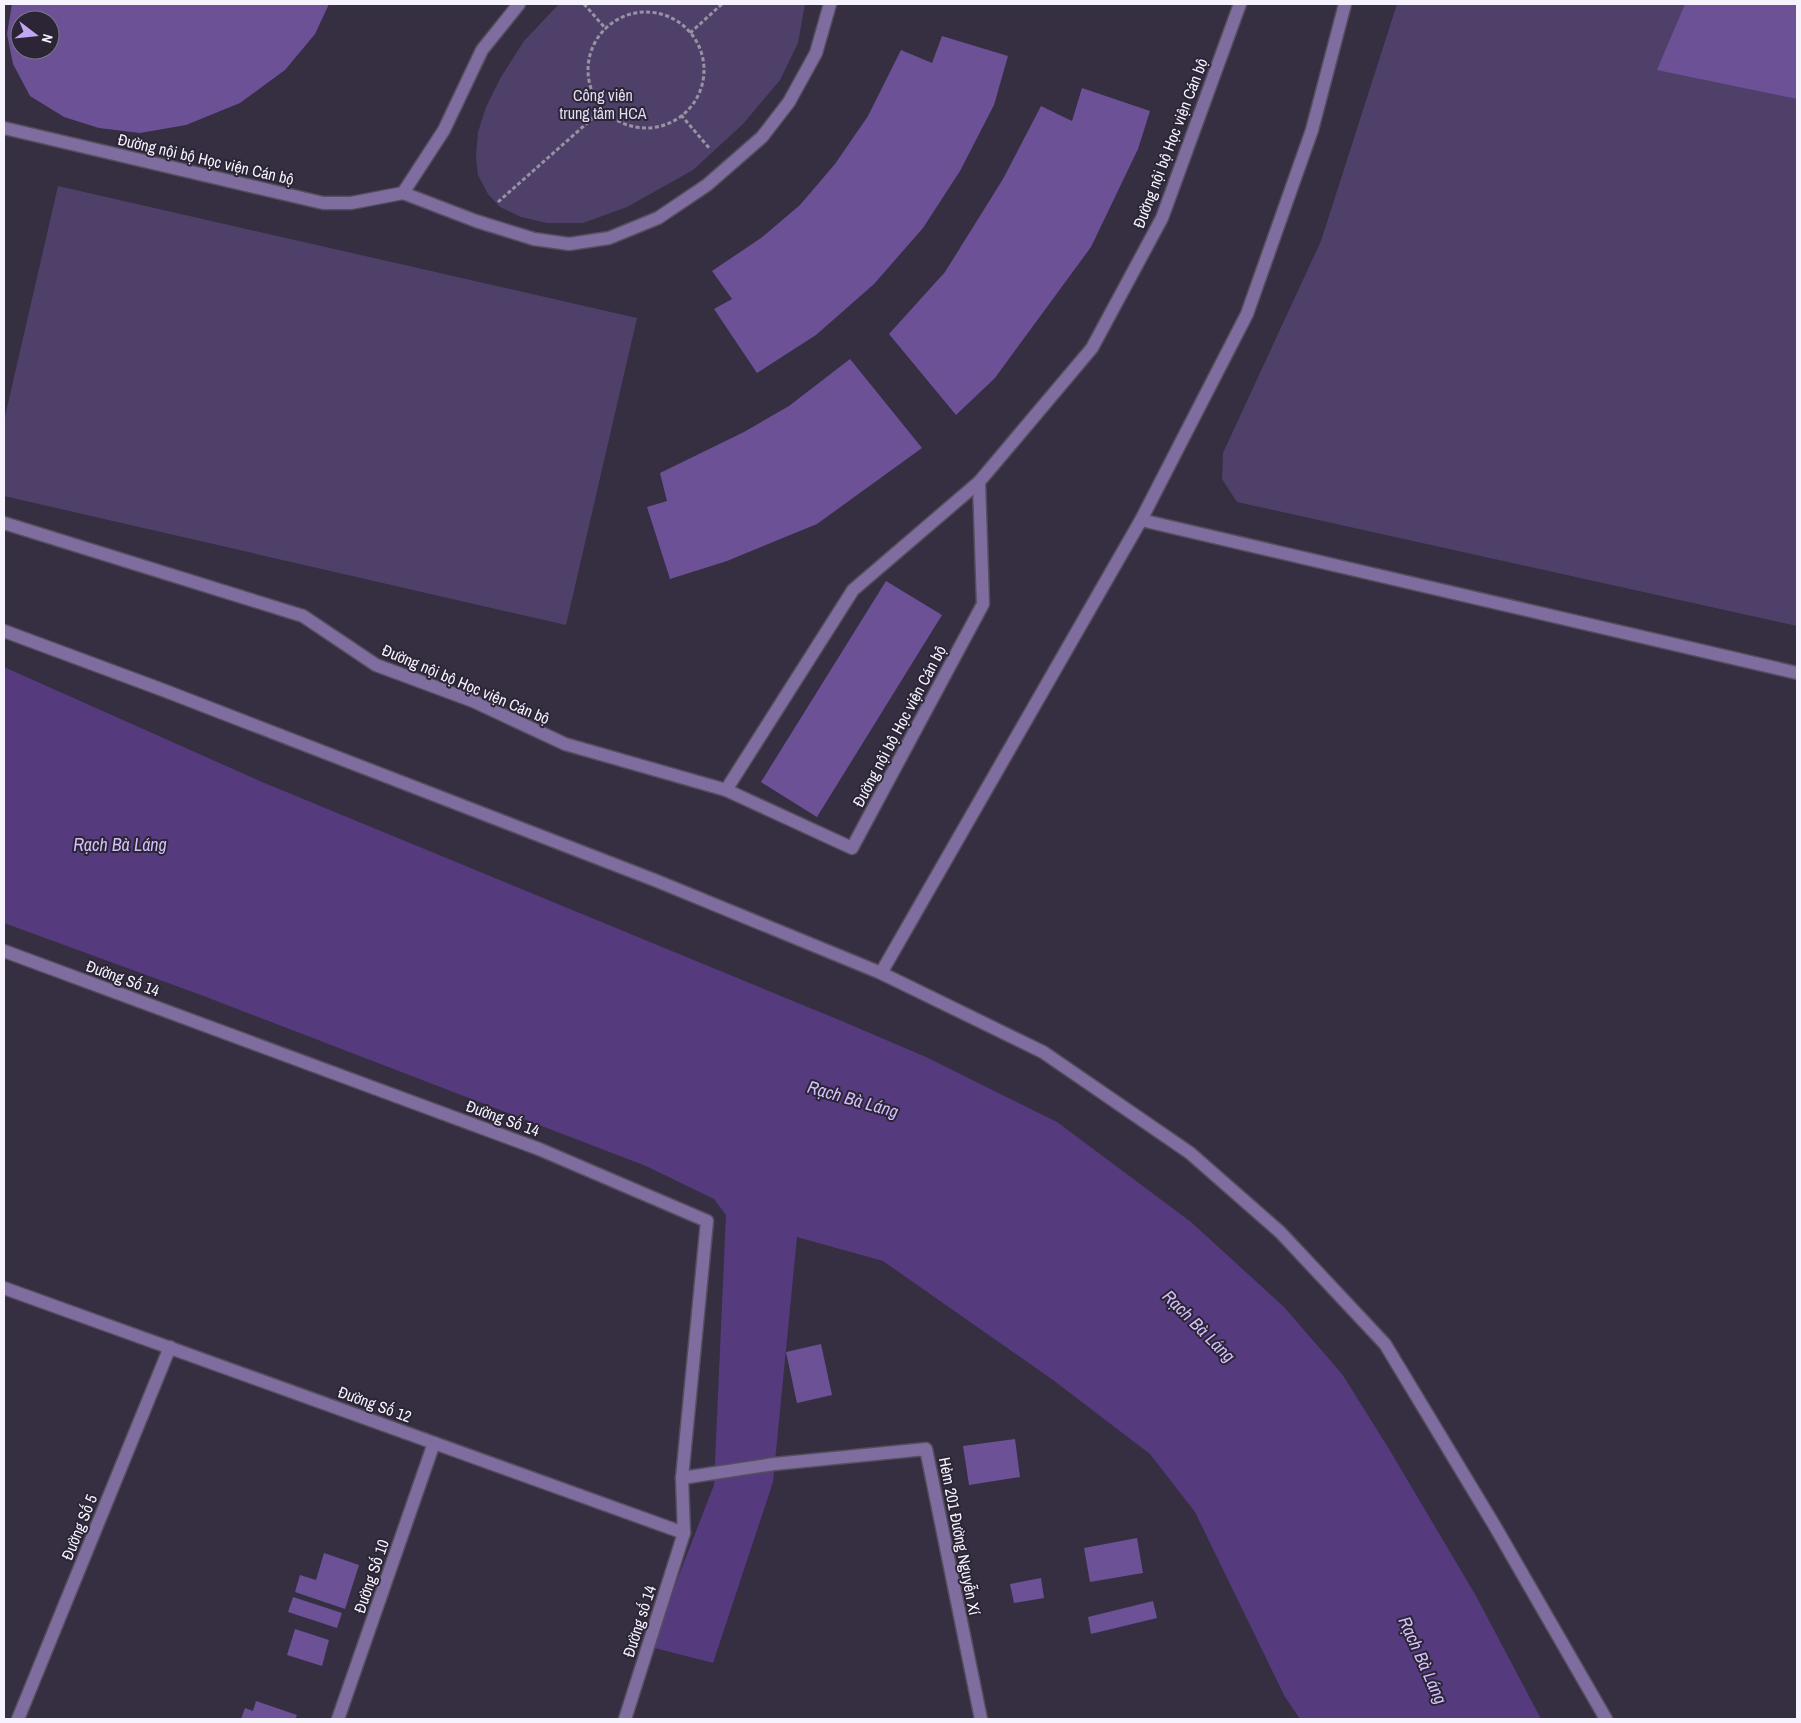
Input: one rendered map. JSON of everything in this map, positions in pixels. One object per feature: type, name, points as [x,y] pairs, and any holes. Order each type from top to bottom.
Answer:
[{"type":"street","points":[[519,4],[482,50],[444,130],[402,193],[476,221],[534,239],[569,244],[609,238],[658,218],[707,185],[762,137],[789,102],[816,54],[830,4]]},
{"type":"street","name":"Đường nội bộ Học viện Cán bộ","points":[[726,790],[853,590],[979,482],[1092,348],[1162,218],[1240,4]]},
{"type":"street","points":[[881,973],[1141,520],[1247,314],[1312,130],[1345,4]]},
{"type":"street","name":"Đường nội bộ Học viện Cán bộ","points":[[4,128],[323,203],[351,203],[402,193]]},
{"type":"street","name":"Đường nội bộ Học viện Cán bộ","points":[[4,524],[98,551],[303,616],[376,665],[473,701],[565,744],[726,790],[852,848],[983,604],[979,482]]},
{"type":"street","points":[[1141,520],[1797,673]]},
{"type":"street","points":[[4,631],[163,690],[639,874],[881,973],[1043,1052],[1190,1152],[1280,1232],[1385,1344],[1493,1523],[1606,1719]]},
{"type":"street","name":"Đường Số 14","points":[[4,952],[539,1149],[707,1221],[682,1478]]},
{"type":"street","name":"Đường Số 12","points":[[4,1288],[684,1533]]},
{"type":"street","name":"Đường Số 5","points":[[18,1719],[170,1347]]},
{"type":"street","name":"Đường Số 10","points":[[338,1719],[434,1443]]},
{"type":"street","name":"Hẻm 201 Đường Nguyễn Xí","points":[[682,1478],[774,1464],[926,1449],[981,1719]]},
{"type":"street","points":[[682,1478],[684,1533]]},
{"type":"street","name":"Đường số 14","points":[[625,1719],[684,1533]]},
{"type":"path","points":[[584,4],[606,29]]},
{"type":"path","points":[[690,33],[722,4]]},
{"type":"path","points":[[647,12],[667,16],[684,26],[690,33],[696,41],[703,60],[703,79],[697,98],[682,116],[669,124],[651,129],[624,124],[615,120],[603,109],[592,92],[588,73],[590,55],[598,38],[610,24],[628,15],[647,12]]},
{"type":"path","points":[[476,221],[603,109]]},
{"type":"path","points":[[682,116],[727,169]]},
{"type":"green space","name":"Công viên trung tâm HCA","points":[[559,4],[805,4],[798,43],[780,80],[743,124],[693,170],[627,207],[583,223],[547,223],[521,217],[500,207],[488,194],[478,175],[476,157],[478,132],[486,107],[501,77],[524,41]]},
{"type":"green space","points":[[1397,4],[1797,4],[1797,626],[1237,502],[1222,479],[1223,453],[1321,241]]},
{"type":"green space","points":[[58,186],[637,318],[566,625],[4,496],[4,421]]},
{"type":"water","name":"Rạch Bà Láng","points":[[4,667],[262,782],[926,1057],[1057,1122],[1191,1222],[1284,1307],[1342,1374],[1476,1596],[1541,1719],[1300,1719],[1285,1697],[1195,1512],[1150,1454],[1053,1380],[883,1261],[797,1237],[773,1482],[713,1663],[651,1647],[714,1485],[726,1215],[714,1199],[646,1166],[201,995],[4,923]]},
{"type":"building","points":[[12,4],[329,4],[315,34],[285,70],[240,103],[186,125],[140,133],[99,128],[64,117],[30,96],[12,60],[60,60],[60,10],[11,10]]},
{"type":"building","points":[[1685,4],[1797,4],[1797,99],[1657,70]]},
{"type":"building","points":[[10,16],[10,49],[7,34]]},
{"type":"building","points":[[942,36],[1008,56],[994,105],[960,171],[923,228],[874,284],[816,335],[757,373],[714,309],[732,299],[712,271],[761,238],[800,205],[835,164],[868,116],[901,50],[932,63]]},
{"type":"building","points":[[1082,88],[1150,111],[1138,149],[1091,247],[995,378],[956,415],[889,334],[945,272],[1003,179],[1041,106],[1072,121]]},
{"type":"building","points":[[850,359],[922,448],[817,524],[727,561],[670,579],[647,507],[667,501],[660,473],[744,432],[789,406]]},
{"type":"building","points":[[886,581],[942,615],[817,817],[761,782]]},
{"type":"building","points":[[821,1344],[832,1395],[797,1403],[786,1352]]},
{"type":"building","points":[[1015,1439],[1020,1477],[969,1485],[963,1446]]},
{"type":"building","points":[[1137,1538],[1143,1573],[1090,1582],[1084,1548]]},
{"type":"building","points":[[324,1553],[359,1565],[345,1609],[295,1592],[300,1575],[316,1580]]},
{"type":"building","points":[[1041,1578],[1044,1598],[1014,1603],[1010,1584]]},
{"type":"building","points":[[293,1597],[342,1613],[337,1628],[288,1612]]},
{"type":"building","points":[[1153,1601],[1157,1618],[1091,1634],[1088,1617]]},
{"type":"building","points":[[295,1629],[329,1640],[322,1666],[287,1655]]},
{"type":"building","points":[[256,1701],[297,1715],[295,1719],[241,1719],[245,1708],[253,1711]]}]
